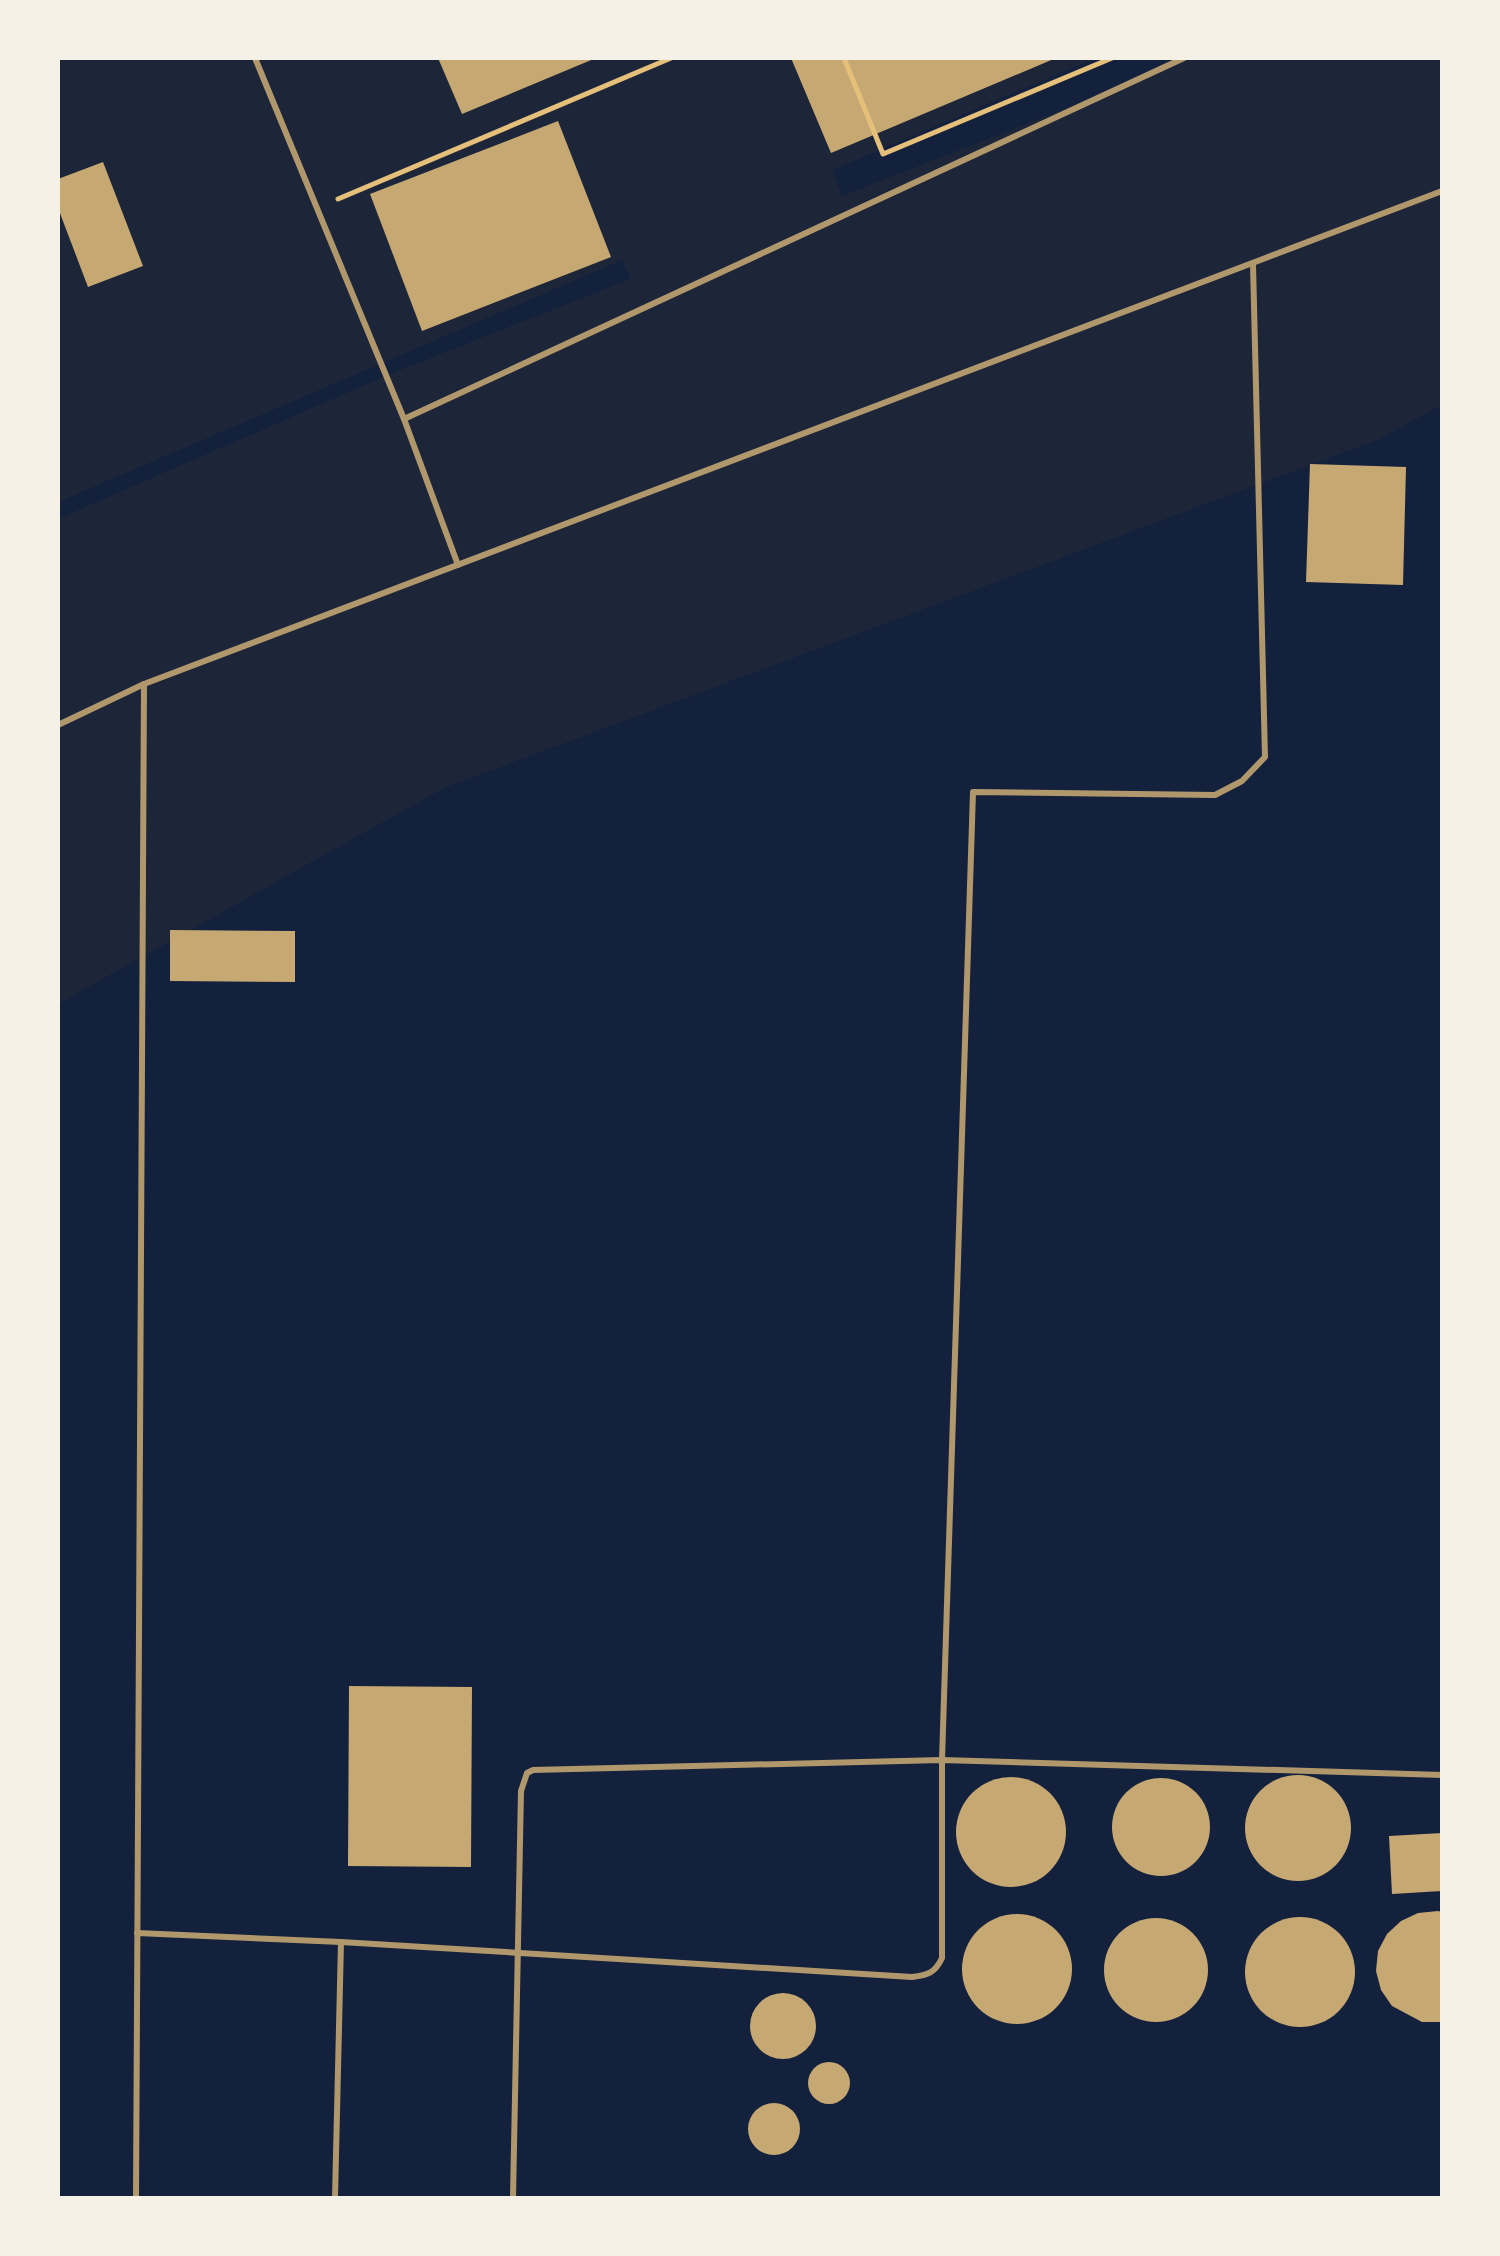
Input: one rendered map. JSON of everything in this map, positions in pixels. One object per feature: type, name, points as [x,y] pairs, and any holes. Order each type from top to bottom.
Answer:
[{"type":"lane","points":[[255,58],[404,419],[458,565]]},
{"type":"lane","points":[[404,419],[1184,58]]},
{"type":"lane","points":[[58,725],[144,684],[1442,191]]},
{"type":"lane","points":[[137,1933],[928,1975],[937,1969],[942,1958],[942,1760],[973,792],[1215,795],[1242,781],[1265,757],[1253,264]]},
{"type":"lane","points":[[136,2198],[144,684]]},
{"type":"lane","points":[[513,2198],[521,1791],[527,1773],[533,1770],[942,1760],[1442,1775]]},
{"type":"lane","points":[[335,2198],[341,1942]]},
{"type":"path","points":[[319,207],[671,58]]},
{"type":"path","points":[[844,58],[883,154],[1112,58]]},
{"type":"shaded area","points":[[58,58],[1096,58],[832,170],[842,196],[1194,58],[1442,58],[1442,405],[1377,440],[444,788],[58,1004],[58,519],[390,374],[630,279],[622,260],[58,502]]},
{"type":"building","points":[[438,58],[596,58],[462,114]]},
{"type":"building","points":[[791,58],[1056,58],[831,153]]},
{"type":"building","points":[[558,121],[611,257],[422,331],[370,194]]},
{"type":"building","points":[[103,162],[143,266],[88,287],[58,208],[58,179]]},
{"type":"building","points":[[1310,464],[1406,467],[1403,585],[1306,582]]},
{"type":"building","points":[[170,930],[295,931],[295,982],[170,981]]},
{"type":"building","points":[[349,1686],[472,1687],[471,1867],[348,1866]]},
{"type":"building","points":[[1298,1775],[1318,1779],[1335,1791],[1347,1808],[1351,1828],[1347,1848],[1335,1865],[1318,1877],[1298,1881],[1278,1877],[1261,1865],[1249,1848],[1245,1828],[1249,1808],[1261,1791],[1278,1779]]},
{"type":"building","points":[[1011,1777],[1032,1781],[1050,1793],[1062,1811],[1066,1832],[1062,1853],[1050,1871],[1032,1883],[1011,1887],[990,1883],[972,1871],[960,1853],[956,1832],[960,1811],[972,1793],[990,1781]]},
{"type":"building","points":[[1161,1778],[1180,1782],[1196,1792],[1206,1808],[1210,1827],[1206,1846],[1196,1862],[1180,1872],[1161,1876],[1142,1872],[1126,1862],[1116,1846],[1112,1827],[1116,1808],[1126,1792],[1142,1782]]},
{"type":"building","points":[[1442,1833],[1442,1891],[1392,1894],[1389,1836]]},
{"type":"building","points":[[1442,1912],[1442,2022],[1422,2022],[1392,2006],[1381,1990],[1376,1971],[1378,1951],[1387,1934],[1401,1921],[1418,1913]]},
{"type":"building","points":[[1017,1914],[1038,1918],[1056,1930],[1068,1948],[1072,1969],[1068,1990],[1056,2008],[1038,2020],[1017,2024],[996,2020],[978,2008],[966,1990],[962,1969],[966,1948],[978,1930],[996,1918]]},
{"type":"building","points":[[1300,1917],[1321,1921],[1339,1933],[1351,1951],[1355,1972],[1351,1993],[1339,2011],[1321,2023],[1300,2027],[1279,2023],[1261,2011],[1249,1993],[1245,1972],[1249,1951],[1261,1933],[1279,1921]]},
{"type":"building","points":[[1156,1918],[1176,1922],[1193,1933],[1204,1950],[1208,1970],[1204,1990],[1193,2007],[1176,2018],[1156,2022],[1136,2018],[1119,2007],[1108,1990],[1104,1970],[1108,1950],[1119,1933],[1136,1922]]},
{"type":"building","points":[[783,1993],[806,2003],[816,2026],[806,2049],[783,2059],[760,2049],[750,2026],[760,2003]]},
{"type":"building","points":[[829,2062],[844,2068],[850,2083],[844,2098],[829,2104],[814,2098],[808,2083],[814,2068]]},
{"type":"building","points":[[774,2103],[792,2111],[800,2129],[792,2147],[774,2155],[756,2147],[748,2129],[756,2111]]}]
